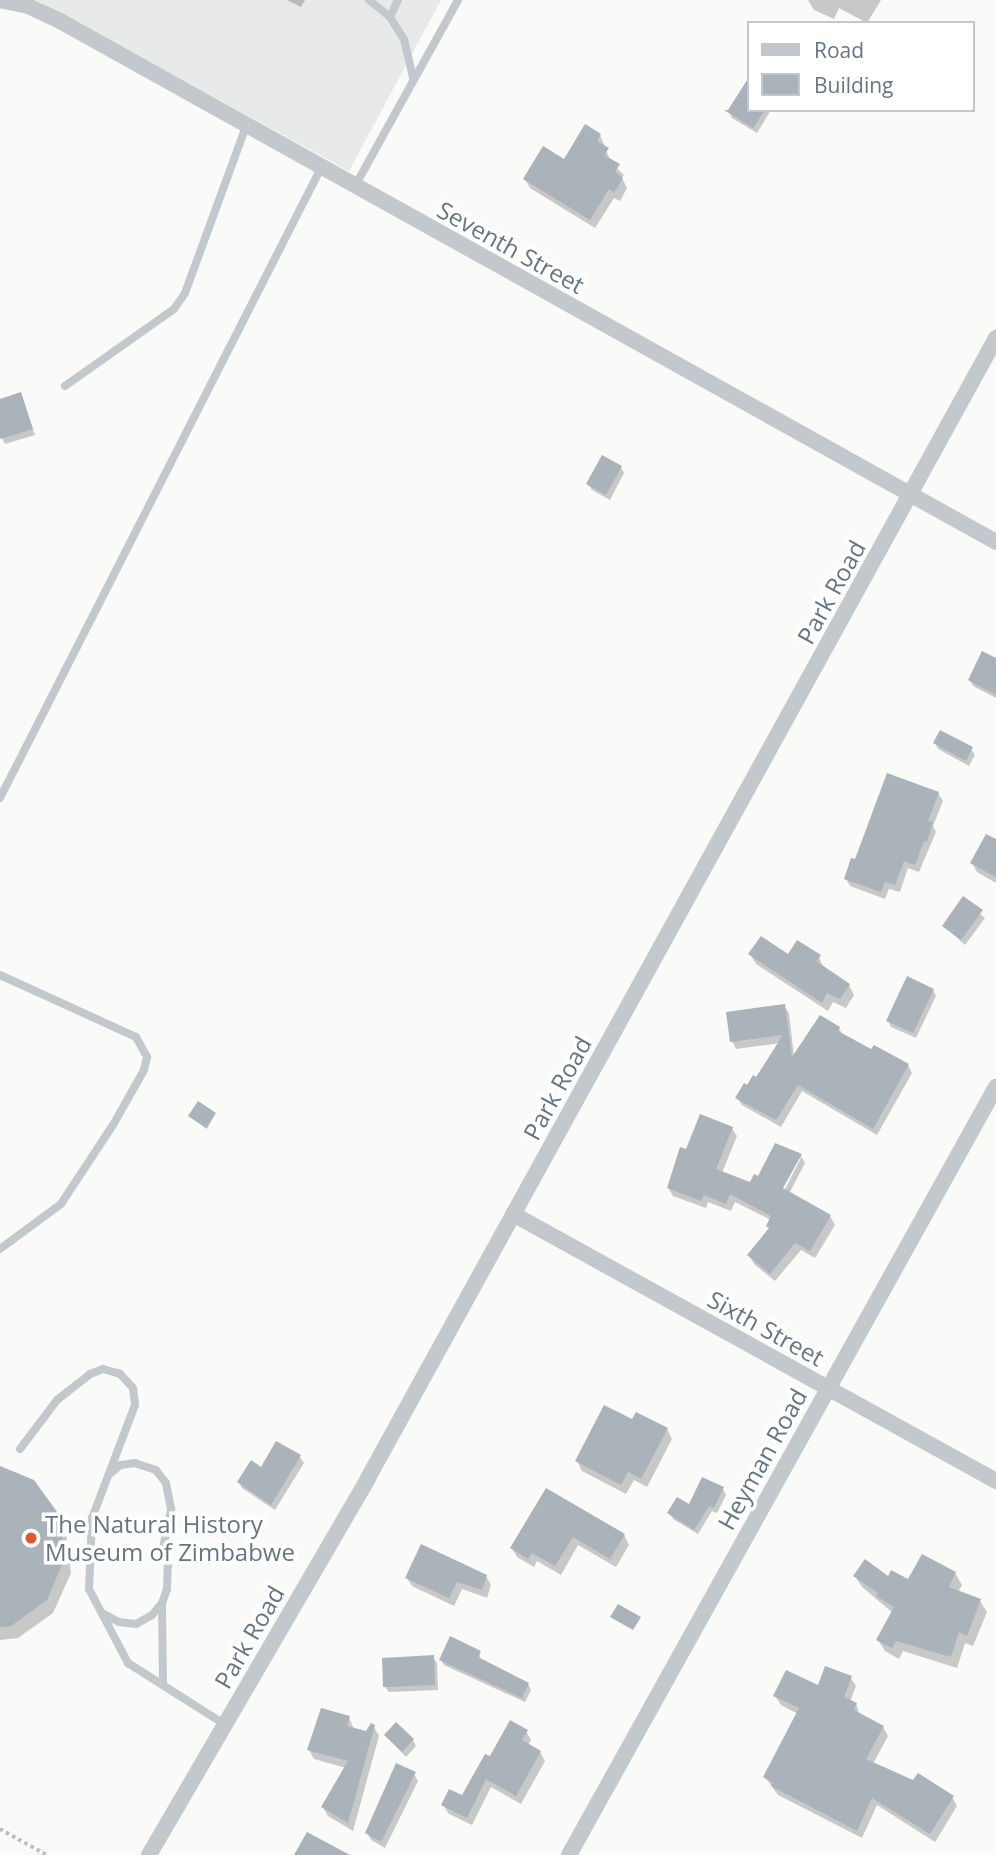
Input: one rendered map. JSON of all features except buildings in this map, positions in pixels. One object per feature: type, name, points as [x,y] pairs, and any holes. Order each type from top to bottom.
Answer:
[{"type":"street","name":"Seventh Street","points":[[0,0],[28,6],[60,21],[996,542]]},
{"type":"street","name":"Park Road","points":[[149,1855],[368,1478],[996,338]]},
{"type":"street","name":"Heyman Road","points":[[569,1855],[996,1087]]},
{"type":"street","name":"Sixth Street","points":[[513,1214],[996,1481]]},
{"type":"lane","points":[[369,0],[390,17],[404,39],[413,78]]},
{"type":"lane","points":[[390,17],[398,0]]},
{"type":"lane","points":[[355,186],[458,0]]},
{"type":"lane","points":[[65,386],[174,309],[185,293],[246,126]]},
{"type":"lane","points":[[0,797],[321,168]]},
{"type":"lane","points":[[0,975],[136,1037],[147,1057],[144,1070],[113,1125],[61,1204],[0,1249]]},
{"type":"lane","points":[[20,1449],[57,1400],[90,1374],[103,1369],[120,1374],[133,1388],[135,1405],[92,1518],[89,1589],[128,1663],[224,1724]]},
{"type":"lane","points":[[102,1612],[119,1622],[136,1624],[152,1615],[162,1603],[167,1589],[168,1566],[163,1548],[171,1508],[166,1483],[156,1470],[135,1463],[120,1465],[109,1474]]},
{"type":"lane","points":[[162,1603],[163,1685]]},
{"type":"path","points":[[0,1829],[47,1855]]},
{"type":"shaded area","points":[[36,0],[441,0],[349,171]]},
{"type":"place","name":"The Natural History Museum of Zimbabwe","points":[[31,1538]]}]
